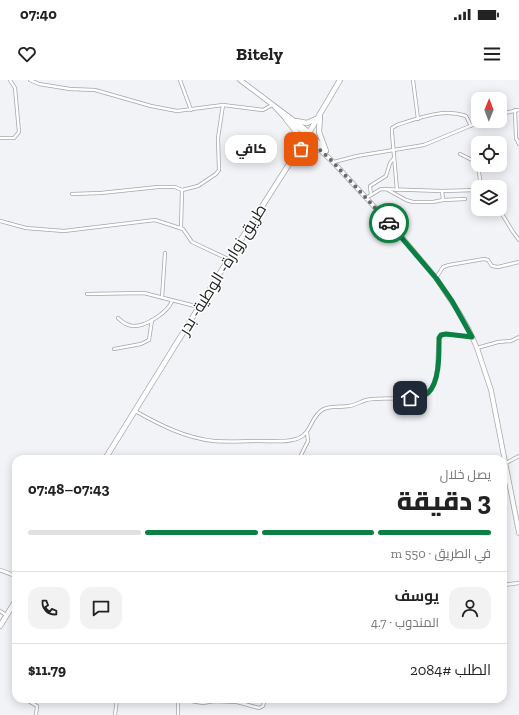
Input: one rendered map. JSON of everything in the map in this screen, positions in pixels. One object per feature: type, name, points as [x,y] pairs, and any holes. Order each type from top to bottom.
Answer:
[{"type":"highway","name":"طريق زوارة- الوطية- بدر","points":[[108,455],[340,80]]},
{"type":"highway","points":[[296,121],[309,123],[314,121],[320,114]]},
{"type":"highway","points":[[320,114],[319,132],[326,151]]},
{"type":"highway","points":[[286,119],[297,133],[299,138],[298,149],[309,145],[320,150]]},
{"type":"highway","points":[[0,626],[12,606]]},
{"type":"main road","points":[[240,80],[296,121],[326,151],[333,162]]},
{"type":"main road","points":[[274,106],[286,119],[308,133],[320,150],[395,229],[436,278],[452,301],[477,348],[491,390],[503,455]]},
{"type":"main road","points":[[507,476],[519,533]]},
{"type":"street","points":[[0,138],[14,138],[19,132],[15,88],[10,80]]},
{"type":"street","points":[[30,80],[41,84],[76,90],[95,90],[177,112],[223,105],[260,110],[274,106]]},
{"type":"street","points":[[180,80],[191,110]]},
{"type":"street","points":[[413,80],[418,119]]},
{"type":"street","points":[[72,194],[113,192],[158,187],[175,187],[182,190],[198,186],[216,174],[218,170],[218,138],[223,105]]},
{"type":"street","points":[[515,110],[516,138],[519,144]]},
{"type":"street","points":[[507,112],[519,110]]},
{"type":"street","points":[[333,162],[357,156],[394,150],[429,143],[471,126],[466,116],[457,113],[436,114],[392,128],[394,150],[394,158],[398,190]]},
{"type":"street","points":[[460,154],[471,160]]},
{"type":"street","points":[[371,195],[370,186],[386,176],[390,162],[394,158]]},
{"type":"street","points":[[386,189],[406,200],[413,202],[465,199]]},
{"type":"street","points":[[366,198],[379,190],[386,189],[442,191],[471,190]]},
{"type":"street","points":[[181,228],[182,190]]},
{"type":"street","points":[[442,191],[444,200]]},
{"type":"street","points":[[504,216],[519,240]]},
{"type":"street","points":[[0,221],[26,228],[81,230],[155,220],[181,228],[185,231],[192,242],[228,260]]},
{"type":"street","points":[[162,298],[165,253]]},
{"type":"street","points":[[436,278],[443,267],[448,265],[484,259],[488,260],[492,266],[498,267],[519,262]]},
{"type":"street","points":[[87,294],[136,293],[199,307]]},
{"type":"street","points":[[118,318],[126,324],[134,326],[143,324],[167,310],[172,301]]},
{"type":"street","points":[[114,349],[141,344],[149,340],[152,319]]},
{"type":"street","points":[[135,411],[174,431],[198,438],[216,441],[283,441],[300,438],[307,431],[318,413],[328,408],[349,406],[376,398],[410,398],[426,394],[432,386],[436,375],[440,337],[443,334],[446,334],[472,337]]},
{"type":"street","points":[[477,348],[493,343],[511,341],[519,336]]},
{"type":"street","points":[[301,455],[308,441],[307,431]]},
{"type":"street","points":[[507,465],[519,456]]},
{"type":"street","points":[[0,570],[12,574]]},
{"type":"street","points":[[507,585],[519,583]]},
{"type":"street","points":[[0,611],[6,615]]},
{"type":"street","points":[[32,703],[37,706],[36,715]]},
{"type":"street","points":[[115,715],[117,703]]},
{"type":"street","points":[[178,715],[179,703]]},
{"type":"street","points":[[242,703],[261,708],[265,703]]},
{"type":"way so far","points":[[301,149],[311,145],[320,150],[389,223]]},
{"type":"place","name":"كافي","points":[[301,149]]},
{"type":"route","points":[[389,223],[436,278],[452,301],[472,337],[446,334],[441,335],[439,338],[438,366],[430,391],[419,397],[410,398]]}]
